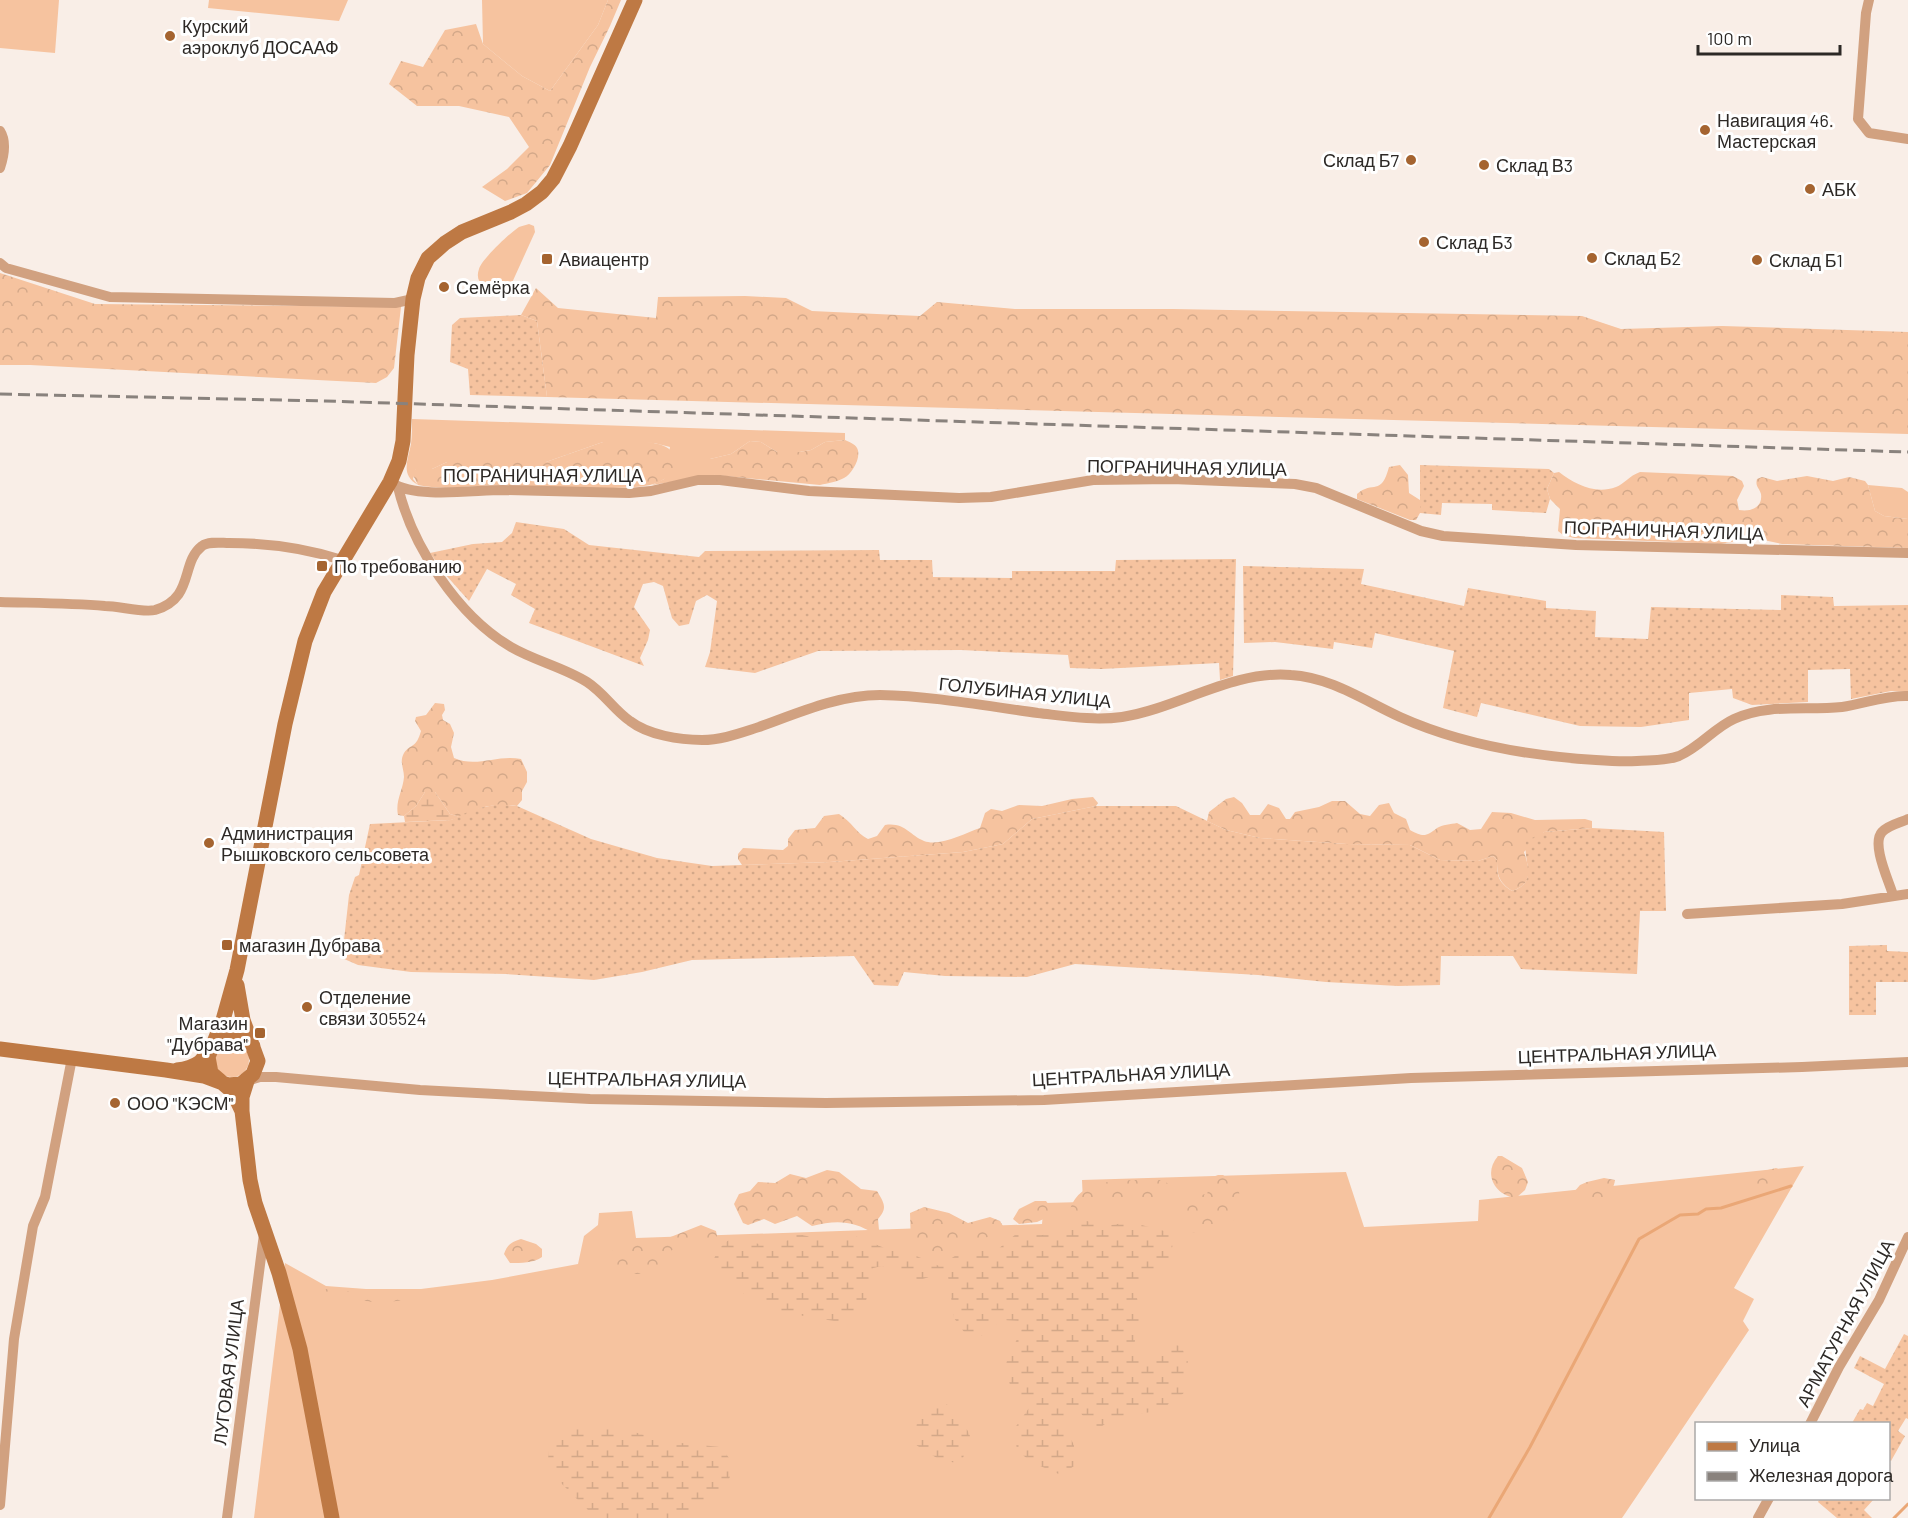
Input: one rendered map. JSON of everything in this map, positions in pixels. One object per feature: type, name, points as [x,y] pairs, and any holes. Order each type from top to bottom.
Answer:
[{"type":"main road","points":[[242,1111],[234,1092],[218,1081],[209,1068],[208,1057],[223,1020],[237,970],[298,663],[313,618],[342,560],[375,506],[394,484],[401,450],[413,299],[422,267],[435,251],[462,232],[526,204],[542,192],[553,179],[635,0]]},
{"type":"main road","points":[[237,970],[238,999],[255,1054],[256,1070],[247,1081],[242,1097],[250,1180],[300,1349],[332,1518]]},
{"type":"main road","points":[[165,1070],[175,1071],[193,1066],[219,1040],[232,1036],[246,1040],[255,1054]]},
{"type":"main road","points":[[0,1049],[204,1076],[228,1085],[247,1081]]},
{"type":"street","points":[[1869,0],[1858,118],[1869,133],[1908,139]]},
{"type":"street","points":[[0,132],[4,137],[4,156],[0,168]]},
{"type":"street","points":[[0,263],[6,268],[110,297],[395,303],[413,299]]},
{"type":"street","name":"ПОГРАНИЧНАЯ УЛИЦА","points":[[394,484],[439,492],[499,490],[629,493],[651,491],[698,480],[720,480],[809,491],[959,498],[991,497],[1093,480],[1213,480],[1242,484],[1306,485],[1421,531],[1443,536],[1576,544],[1908,553]]},
{"type":"street","name":"ГОЛУБИНАЯ УЛИЦА","points":[[394,484],[406,517],[428,560],[456,597],[492,635],[516,650],[586,681],[602,693],[632,723],[643,729],[686,739],[725,738],[823,705],[861,696],[910,696],[1052,714],[1107,718],[1150,710],[1235,682],[1268,674],[1312,678],[1336,686],[1400,717],[1457,737],[1528,753],[1570,759],[1630,762],[1676,757],[1735,718],[1754,712],[1844,706],[1908,696]]},
{"type":"street","points":[[0,602],[107,606],[152,611],[169,604],[176,598],[195,556],[202,546],[210,543],[287,546],[342,560]]},
{"type":"street","points":[[1893,895],[1878,842],[1881,832],[1908,819]]},
{"type":"street","points":[[1687,914],[1842,904],[1908,894]]},
{"type":"street","points":[[255,1054],[263,1071],[276,1077]]},
{"type":"street","points":[[0,1505],[14,1339],[33,1226],[45,1197],[72,1058]]},
{"type":"street","name":"ЦЕНТРАЛЬНАЯ УЛИЦА","points":[[247,1081],[260,1077],[276,1077],[356,1085],[590,1099],[826,1103],[1044,1100],[1411,1078],[1908,1062]]},
{"type":"street","name":"ЛУГОВАЯ УЛИЦА","points":[[227,1518],[264,1231]]},
{"type":"street","name":"АРМАТУРНАЯ УЛИЦА","points":[[1811,1422],[1839,1367],[1879,1300],[1908,1237]]},
{"type":"street","points":[[1758,1518],[1768,1500]]},
{"type":"green space","points":[[0,0],[59,0],[55,53],[0,48]]},
{"type":"green space","points":[[209,0],[348,0],[339,21],[208,8]]},
{"type":"green space","points":[[482,0],[608,0],[598,25],[550,91],[522,76],[483,44]]},
{"type":"green space","points":[[608,0],[621,0],[590,67],[550,165],[527,193],[505,201],[482,187],[507,169],[529,147],[509,117],[459,106],[417,106],[389,84],[401,61],[423,67],[445,30],[476,24],[483,44],[522,76],[550,91],[598,25]]},
{"type":"green space","points":[[529,224],[534,226],[535,232],[511,285],[493,289],[483,285],[478,276],[485,259],[515,230]]},
{"type":"green space","points":[[0,273],[95,304],[401,307],[394,368],[387,377],[376,383],[0,365]]},
{"type":"green space","points":[[536,288],[558,308],[656,318],[658,297],[745,296],[786,298],[812,311],[920,316],[937,302],[1015,309],[1173,309],[1582,316],[1621,329],[1722,326],[1908,332],[1908,434],[547,397],[537,321],[521,315]]},
{"type":"green space","points":[[521,315],[537,321],[547,397],[470,395],[468,369],[450,362],[452,325],[460,318]]},
{"type":"green space","points":[[412,419],[845,433],[845,440],[825,442],[811,450],[799,452],[777,452],[761,442],[750,441],[731,454],[710,459],[715,475],[652,485],[664,479],[670,447],[654,443],[603,442],[546,462],[447,462],[432,469],[416,469],[413,479],[418,485],[412,481],[407,472]]},
{"type":"green space","points":[[845,440],[857,448],[858,456],[855,465],[844,478],[820,485],[715,475],[706,469],[710,459],[731,454],[750,441],[761,442],[777,452],[799,452],[811,450],[825,442]]},
{"type":"green space","points":[[638,441],[662,445],[671,450],[674,458],[672,470],[666,478],[653,484],[613,488],[500,485],[438,488],[418,485],[412,473],[416,469],[432,469],[447,462],[499,455],[546,462],[603,442]]},
{"type":"green space","points":[[1400,465],[1408,475],[1409,493],[1420,500],[1420,513],[1416,520],[1410,520],[1357,499],[1357,494],[1363,490],[1383,482],[1389,467]]},
{"type":"green space","points":[[1420,465],[1549,469],[1554,473],[1547,489],[1550,499],[1546,513],[1492,510],[1492,504],[1442,503],[1441,515],[1420,513]]},
{"type":"green space","points":[[1559,472],[1572,481],[1600,490],[1616,487],[1640,472],[1733,476],[1742,481],[1744,486],[1737,500],[1739,510],[1751,510],[1758,506],[1761,494],[1757,479],[1762,477],[1777,481],[1807,476],[1833,481],[1849,477],[1865,481],[1875,511],[1884,516],[1908,519],[1908,548],[1782,544],[1754,538],[1721,544],[1574,538],[1558,531],[1560,509],[1550,499],[1547,489],[1554,473]]},
{"type":"green space","points":[[1868,485],[1902,488],[1908,492],[1908,519],[1884,516],[1875,511]]},
{"type":"green space","points":[[516,522],[564,529],[589,545],[699,557],[705,551],[879,550],[880,560],[932,560],[933,577],[1012,578],[1012,571],[1115,571],[1116,560],[1236,559],[1233,676],[1220,680],[1219,663],[1101,669],[1070,668],[1068,655],[961,650],[818,651],[755,673],[705,667],[710,652],[717,601],[707,595],[696,601],[689,624],[679,626],[672,618],[663,586],[654,582],[643,584],[634,607],[650,630],[640,658],[644,666],[529,623],[535,609],[511,595],[516,584],[487,569],[469,601],[430,553],[473,544],[502,542],[512,533]]},
{"type":"green space","points":[[1243,566],[1364,569],[1361,584],[1464,606],[1468,588],[1546,601],[1546,608],[1596,611],[1595,637],[1648,639],[1651,607],[1781,610],[1781,595],[1833,597],[1834,606],[1908,605],[1908,692],[1891,691],[1851,699],[1850,669],[1808,670],[1808,702],[1752,705],[1733,698],[1732,689],[1689,693],[1689,720],[1641,727],[1580,726],[1481,703],[1477,717],[1443,708],[1454,651],[1375,633],[1372,648],[1334,642],[1333,649],[1275,642],[1244,643]]},
{"type":"green space","points":[[435,703],[444,704],[443,720],[450,724],[454,733],[451,747],[454,758],[471,762],[504,758],[521,759],[527,772],[527,782],[522,791],[522,800],[517,806],[488,806],[460,817],[450,814],[435,792],[425,792],[416,806],[404,816],[398,815],[404,777],[403,756],[415,743],[421,731],[415,721],[416,717],[426,715]]},
{"type":"green space","points":[[425,792],[435,792],[450,814],[460,817],[451,820],[405,822],[404,816],[416,806]]},
{"type":"green space","points":[[1093,797],[1098,803],[1096,806],[1032,819],[1003,844],[963,852],[830,862],[742,865],[738,859],[738,854],[743,848],[783,850],[788,846],[788,839],[795,830],[815,828],[824,816],[839,814],[868,839],[877,836],[885,825],[897,825],[924,841],[937,842],[980,828],[985,813],[991,809],[1002,811],[1019,805],[1042,806]]},
{"type":"green space","points":[[1234,797],[1242,803],[1250,815],[1260,815],[1268,804],[1279,808],[1286,819],[1290,819],[1295,812],[1319,807],[1332,801],[1345,801],[1360,814],[1370,816],[1379,805],[1389,803],[1394,813],[1406,819],[1410,830],[1421,835],[1430,833],[1441,826],[1457,823],[1470,830],[1481,829],[1492,812],[1511,813],[1535,820],[1585,819],[1592,821],[1592,828],[1544,832],[1524,852],[1528,865],[1527,880],[1512,891],[1504,885],[1500,878],[1497,860],[1493,856],[1478,861],[1440,860],[1410,845],[1347,844],[1260,838],[1226,830],[1207,821],[1209,812],[1226,799]]},
{"type":"green space","points":[[500,804],[517,806],[591,839],[657,858],[712,866],[830,862],[963,852],[1003,844],[1032,819],[1096,806],[1176,806],[1226,830],[1260,838],[1347,844],[1410,845],[1440,860],[1478,861],[1493,856],[1497,860],[1499,878],[1512,891],[1520,887],[1528,876],[1526,841],[1544,832],[1592,828],[1664,832],[1666,911],[1640,911],[1637,974],[1521,969],[1513,956],[1441,956],[1440,985],[1398,986],[1326,982],[1258,975],[1075,964],[1027,977],[945,976],[904,972],[898,986],[874,985],[854,956],[692,960],[594,980],[506,974],[411,972],[358,965],[342,958],[349,895],[355,877],[359,875],[370,824],[451,820],[474,809]]},
{"type":"green space","points":[[1887,945],[1887,951],[1908,952],[1908,982],[1876,982],[1876,1015],[1849,1015],[1849,946]]},
{"type":"green space","points":[[232,1043],[244,1048],[249,1060],[244,1072],[232,1077],[220,1072],[215,1060],[220,1048]]},
{"type":"green space","points":[[1498,1156],[1522,1168],[1528,1182],[1525,1190],[1516,1198],[1502,1193],[1493,1182],[1491,1169]]},
{"type":"green space","points":[[1804,1166],[1734,1288],[1754,1299],[1743,1321],[1749,1330],[1622,1518],[254,1518],[285,1263],[326,1286],[421,1289],[492,1280],[578,1264],[584,1236],[598,1225],[599,1213],[632,1211],[636,1238],[1042,1224],[1044,1203],[1083,1202],[1082,1180],[1346,1172],[1364,1227],[1478,1221],[1479,1200]]},
{"type":"green space","points":[[1776,1168],[1787,1173],[1786,1181],[1776,1188],[1759,1189],[1754,1182],[1760,1172]]},
{"type":"green space","points":[[827,1170],[839,1172],[861,1189],[877,1191],[884,1208],[878,1219],[879,1230],[875,1234],[844,1222],[812,1226],[797,1216],[775,1224],[764,1219],[748,1225],[743,1223],[734,1204],[739,1194],[750,1191],[758,1182],[775,1183],[790,1174],[806,1178]]},
{"type":"green space","points":[[1223,1175],[1238,1185],[1242,1212],[1225,1228],[1215,1233],[1192,1232],[1182,1216],[1172,1209],[1175,1201],[1179,1198],[1207,1194],[1213,1177]]},
{"type":"green space","points":[[1604,1178],[1615,1180],[1610,1192],[1600,1200],[1587,1203],[1574,1200],[1574,1192],[1580,1185]]},
{"type":"green space","points":[[1161,1180],[1171,1185],[1173,1190],[1161,1201],[1143,1200],[1125,1204],[1100,1205],[1088,1210],[1080,1219],[1073,1219],[1069,1214],[1074,1201],[1082,1192],[1093,1186],[1106,1182]]},
{"type":"green space","points":[[1035,1201],[1046,1201],[1049,1205],[1048,1217],[1037,1222],[1019,1224],[1013,1219],[1019,1209]]},
{"type":"green space","points":[[924,1207],[949,1213],[968,1223],[990,1217],[1000,1221],[1003,1226],[995,1235],[955,1246],[941,1256],[928,1257],[920,1255],[911,1246],[910,1213]]},
{"type":"green space","points":[[1083,1220],[1105,1226],[1130,1222],[1168,1232],[1174,1237],[1170,1260],[1135,1285],[1140,1317],[1133,1350],[1145,1361],[1173,1344],[1181,1346],[1188,1360],[1184,1393],[1159,1411],[1114,1417],[1101,1427],[1092,1426],[1075,1407],[1067,1408],[1063,1424],[1074,1445],[1074,1466],[1061,1475],[1031,1462],[1017,1450],[1014,1429],[1029,1408],[1011,1389],[1005,1365],[1022,1328],[1018,1321],[1002,1320],[981,1336],[964,1332],[954,1318],[948,1276],[939,1274],[913,1282],[882,1266],[873,1268],[866,1301],[848,1318],[840,1322],[798,1315],[791,1320],[738,1290],[712,1264],[718,1249],[731,1238],[769,1246],[784,1244],[792,1233],[831,1241],[855,1236],[887,1249],[903,1250],[939,1266],[966,1249],[997,1250],[1016,1234],[1043,1235]]},
{"type":"green space","points":[[701,1225],[716,1231],[717,1236],[708,1241],[672,1250],[652,1271],[635,1274],[611,1271],[606,1264],[608,1254],[623,1244],[668,1238]]},
{"type":"green space","points":[[521,1239],[536,1244],[542,1249],[542,1257],[531,1262],[510,1263],[504,1254],[505,1251],[510,1244]]},
{"type":"green space","points":[[325,1289],[374,1294],[401,1293],[408,1297],[405,1300],[379,1303],[327,1295]]},
{"type":"green space","points":[[1904,1334],[1908,1336],[1908,1419],[1906,1418],[1898,1431],[1905,1436],[1891,1461],[1890,1422],[1853,1422],[1860,1409],[1863,1410],[1867,1403],[1873,1406],[1884,1384],[1854,1368],[1860,1356],[1885,1369]]},
{"type":"green space","points":[[942,1401],[960,1414],[970,1436],[963,1458],[957,1463],[940,1460],[916,1445],[914,1435],[916,1425],[926,1406]]},
{"type":"green space","points":[[578,1426],[626,1430],[672,1442],[720,1447],[730,1459],[731,1474],[725,1489],[677,1518],[606,1518],[588,1510],[553,1475],[548,1459],[550,1442],[561,1429]]},
{"type":"green space","points":[[1819,1500],[1873,1500],[1864,1510],[1872,1518],[1837,1518],[1818,1502]]},
{"type":"waterway","points":[[1489,1518],[1530,1447],[1639,1239],[1680,1215],[1698,1214],[1706,1209],[1721,1208],[1791,1186]]},
{"type":"waterway","points":[[1894,1518],[1908,1504]]},
{"type":"railway","points":[[0,394],[325,401],[1908,452]]},
{"type":"place","name":"Курский аэроклуб ДОСААФ","points":[[170,36]]},
{"type":"place","name":"Навигация 46. Мастерская","points":[[1705,130]]},
{"type":"place","name":"Склад Б7","points":[[1411,160]]},
{"type":"place","name":"Склад В3","points":[[1484,165]]},
{"type":"place","name":"АБК","points":[[1810,189]]},
{"type":"place","name":"Склад Б3","points":[[1424,242]]},
{"type":"place","name":"Склад Б2","points":[[1592,258]]},
{"type":"place","name":"Авиацентр","points":[[547,259]]},
{"type":"place","name":"Склад Б1","points":[[1757,260]]},
{"type":"place","name":"Семёрка","points":[[444,287]]},
{"type":"place","name":"По требованию","points":[[322,566]]},
{"type":"place","name":"Администрация Рышковского сельсовета","points":[[209,843]]},
{"type":"place","name":"магазин Дубрава","points":[[227,945]]},
{"type":"place","name":"Отделение связи 305524","points":[[307,1007]]},
{"type":"place","name":"Магазин \"Дубрава\"","points":[[260,1033]]},
{"type":"place","name":"ООО \"КЭСМ\"","points":[[115,1103]]}]
